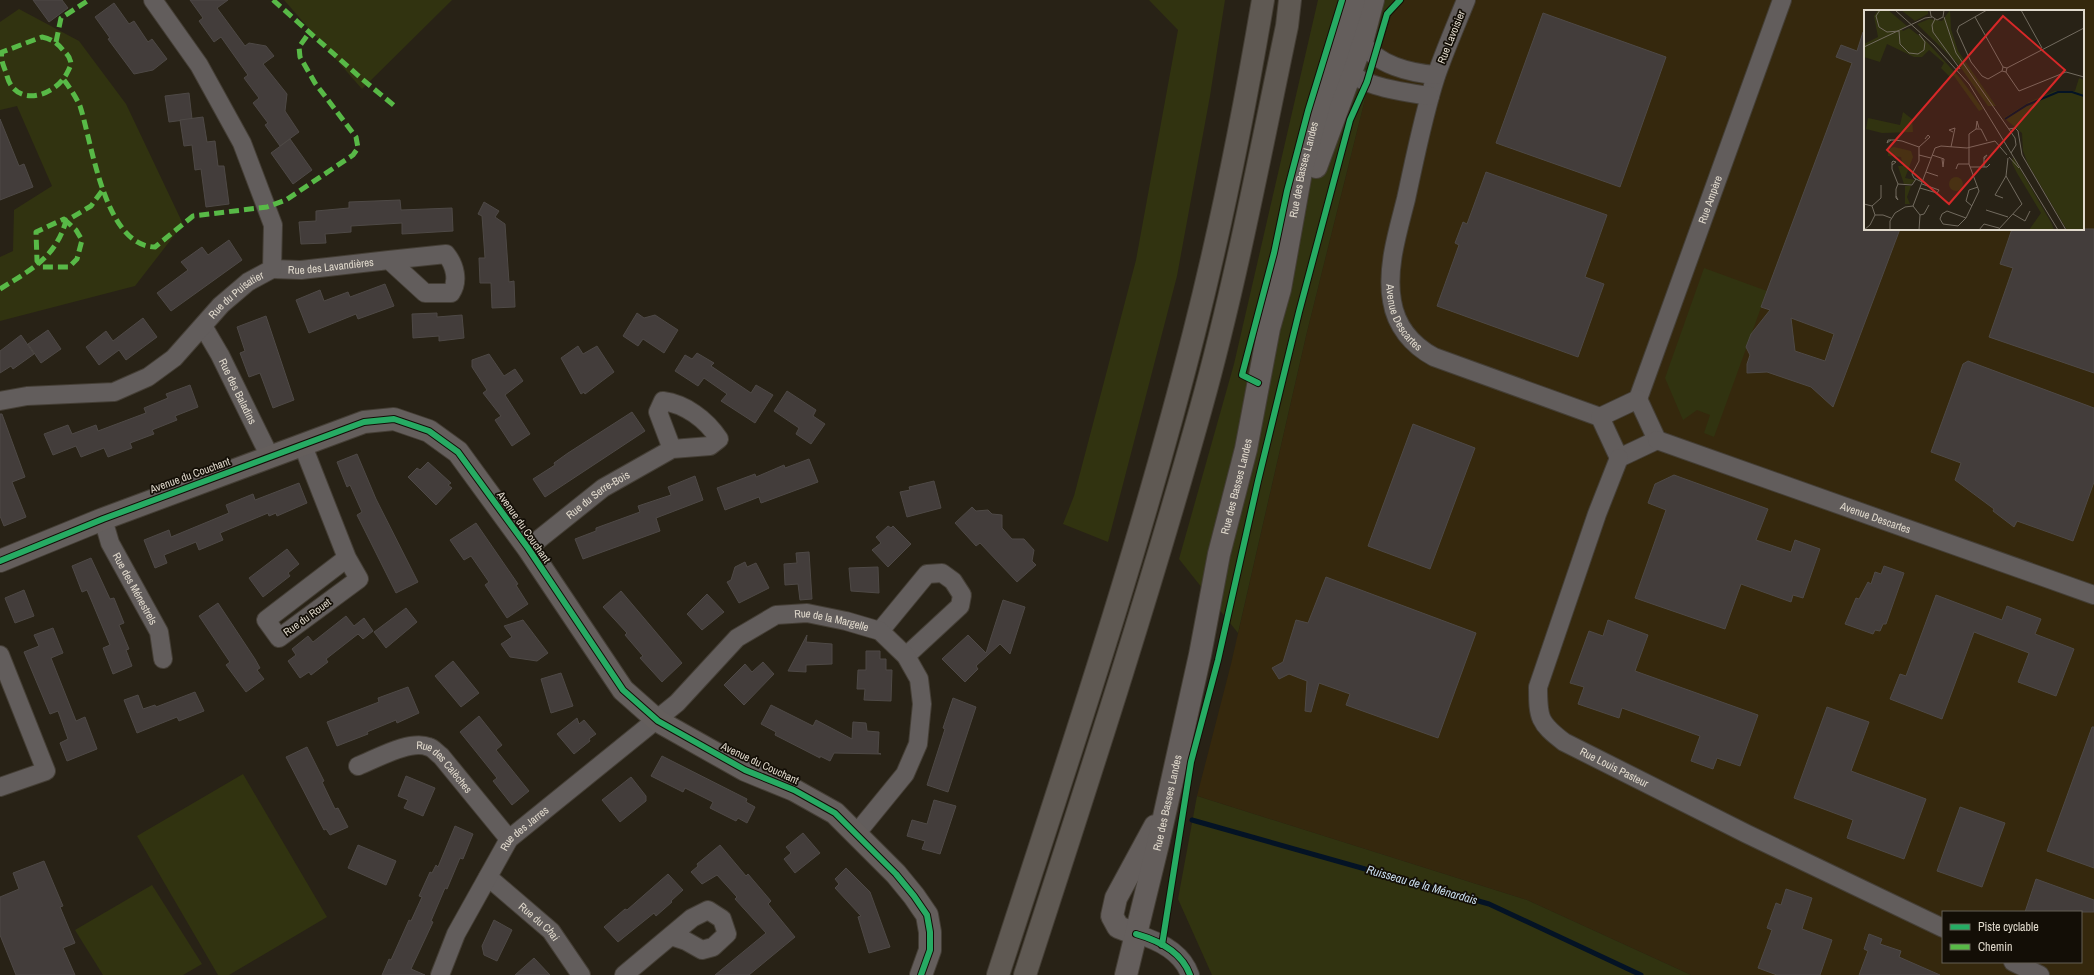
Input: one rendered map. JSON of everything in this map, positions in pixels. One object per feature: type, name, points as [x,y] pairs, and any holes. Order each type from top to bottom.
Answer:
[{"type":"highway","points":[[998,975],[1113,616],[1181,382],[1220,225],[1238,139],[1262,0]]},
{"type":"highway","points":[[1025,975],[1140,615],[1201,407],[1237,264],[1287,26],[1290,0]]},
{"type":"highway","points":[[1287,26],[1304,0]]},
{"type":"street","name":"Rue du Puisatier","points":[[0,401],[27,396],[114,392],[148,376],[174,358],[221,304],[248,282],[272,269],[274,225],[242,143],[200,65],[153,0]]},
{"type":"street","points":[[1354,0],[1353,19],[1347,46],[1346,67],[1350,73],[1367,82],[1430,96]]},
{"type":"street","name":"Rue des Basses Landes","points":[[1136,934],[1118,928],[1112,916],[1116,898],[1167,806],[1200,655],[1219,554],[1246,449],[1269,328],[1280,289],[1301,172],[1320,101],[1354,0]]},
{"type":"street","points":[[1285,257],[1334,113],[1362,42],[1373,0]]},
{"type":"street","name":"Rue Lavoisier","points":[[1430,96],[1436,75],[1466,0]]},
{"type":"street","name":"Rue Ampère","points":[[1638,399],[1782,0]]},
{"type":"street","points":[[1362,42],[1374,54],[1403,70],[1436,75]]},
{"type":"street","name":"Avenue Descartes","points":[[1430,96],[1395,243],[1391,278],[1392,300],[1396,317],[1405,333],[1418,348],[1434,357],[1600,417]]},
{"type":"street","name":"Rue des Lavandières","points":[[272,269],[301,270],[389,260]]},
{"type":"street","name":"Rue des Baladins","points":[[203,326],[220,355],[270,458]]},
{"type":"street","points":[[1638,399],[1657,440],[1620,458],[1600,417],[1638,399]]},
{"type":"street","name":"Avenue du Couchant","points":[[0,561],[103,519],[303,446],[364,422],[394,419],[429,431],[458,452],[528,548],[623,690],[658,721],[745,770],[794,790],[835,813],[914,896],[927,915],[930,932],[930,950],[921,975]]},
{"type":"street","name":"Avenue Descartes","points":[[1657,440],[2094,595]]},
{"type":"street","name":"Rue du Rouet","points":[[303,446],[347,558],[359,579],[279,638],[266,620],[347,558]]},
{"type":"street","name":"Rue du Serre-Bois","points":[[528,548],[603,488],[672,449]]},
{"type":"street","name":"Rue Louis Pasteur","points":[[1620,458],[1597,514],[1538,687],[1538,712],[1547,728],[1564,742],[1747,834],[1942,928]]},
{"type":"street","name":"Rue des Ménestrels","points":[[103,519],[110,543],[159,632],[163,659]]},
{"type":"street","points":[[880,631],[927,574],[942,573],[953,581],[962,595],[960,606],[906,656]]},
{"type":"street","name":"Rue de la Margelle","points":[[658,721],[678,703],[737,638],[776,615],[807,613],[846,621],[880,631],[906,656],[920,679],[922,704],[918,744],[905,774],[856,834]]},
{"type":"street","points":[[0,655],[46,771],[0,787]]},
{"type":"street","name":"Rue des Jarres","points":[[440,975],[456,934],[509,839],[658,721]]},
{"type":"street","name":"Rue des Calèches","points":[[358,766],[392,751],[416,745],[429,747],[441,756],[509,839]]},
{"type":"street","name":"Rue du Chai","points":[[488,877],[551,931],[581,975]]},
{"type":"street","points":[[1126,975],[1136,934],[1162,945],[1175,953],[1190,975]]},
{"type":"street","points":[[624,975],[671,936]]},
{"type":"street","points":[[2015,963],[2040,975]]},
{"type":"shaded area","points":[[1396,0],[2094,0],[2094,975],[1691,975],[1527,900],[1197,796],[1231,664],[1306,336],[1367,91]]},
{"type":"green space","points":[[284,0],[452,0],[362,89]]},
{"type":"green space","points":[[1149,0],[1225,0],[1210,96],[1177,276],[1108,542],[1063,524],[1074,496],[1136,260],[1178,30]]},
{"type":"green space","points":[[1318,0],[1396,0],[1367,91],[1306,336],[1238,633],[1179,559],[1234,364]]},
{"type":"green space","points":[[19,9],[79,41],[126,104],[183,224],[135,286],[0,321],[0,257],[13,251],[14,210],[52,186],[17,106],[0,110],[0,22]]},
{"type":"green space","points":[[1704,268],[1767,291],[1714,437],[1704,433],[1710,415],[1697,410],[1683,420],[1665,378]]},
{"type":"green space","points":[[243,774],[327,917],[229,975],[218,975],[137,836]]},
{"type":"green space","points":[[1197,796],[1527,900],[1691,975],[1212,975],[1178,899]]},
{"type":"green space","points":[[152,885],[202,964],[183,975],[103,975],[75,930]]},
{"type":"building","points":[[33,0],[62,0],[68,8],[49,22]]},
{"type":"building","points":[[190,0],[228,0],[217,8],[245,46],[249,43],[266,46],[274,56],[263,64],[287,94],[285,111],[299,132],[280,146],[265,125],[268,123],[253,103],[259,98],[244,78],[248,75],[221,37],[214,42],[199,21],[203,18]]},
{"type":"building","points":[[114,3],[129,24],[134,21],[148,42],[152,39],[167,59],[153,70],[134,74],[108,39],[110,38],[95,17]]},
{"type":"building","points":[[1543,13],[1666,57],[1620,187],[1496,143]]},
{"type":"building","points":[[1864,32],[1864,230],[1900,230],[1833,407],[1811,387],[1767,372],[1747,373],[1747,364],[1750,355],[1746,347],[1751,334],[1770,310],[1761,307],[1852,63],[1836,57],[1841,45],[1857,51]],"holes":[[[1791,318],[1834,334],[1825,361],[1795,351]]]},
{"type":"building","points":[[189,93],[192,119],[169,122],[165,96]]},
{"type":"building","points":[[203,117],[207,142],[215,141],[218,166],[224,166],[229,204],[206,207],[201,169],[195,170],[192,145],[184,146],[180,120]]},
{"type":"building","points":[[0,119],[19,166],[24,164],[33,187],[0,200]]},
{"type":"building","points":[[290,139],[312,170],[293,184],[271,153]]},
{"type":"building","points":[[1486,172],[1607,215],[1585,277],[1604,284],[1578,357],[1437,306],[1459,245],[1455,243],[1463,222],[1467,224]]},
{"type":"building","points":[[400,200],[401,210],[452,208],[453,231],[402,234],[402,223],[351,226],[351,232],[325,234],[326,243],[301,244],[299,222],[316,221],[316,211],[349,208],[349,202]]},
{"type":"building","points":[[484,202],[499,211],[495,217],[505,224],[509,282],[514,281],[515,307],[492,308],[491,283],[480,283],[479,258],[485,258],[482,216],[478,214]]},
{"type":"building","points":[[2094,229],[2094,373],[1989,337],[2013,268],[2000,264],[2012,230]]},
{"type":"building","points":[[229,240],[242,260],[171,311],[157,293],[188,270],[181,262],[202,247],[208,255]]},
{"type":"building","points":[[385,284],[394,306],[358,319],[356,314],[309,333],[296,300],[320,290],[324,301],[348,292],[350,297]]},
{"type":"building","points":[[437,313],[437,317],[462,315],[464,338],[439,341],[439,336],[413,338],[412,314]]},
{"type":"building","points":[[637,313],[644,318],[655,315],[678,330],[664,353],[643,339],[638,346],[623,336]]},
{"type":"building","points":[[266,316],[294,400],[273,408],[260,373],[249,377],[240,353],[245,351],[237,327]]},
{"type":"building","points":[[143,318],[157,337],[126,360],[119,350],[99,365],[86,347],[106,331],[113,341]]},
{"type":"building","points":[[48,330],[61,349],[41,363],[28,344]]},
{"type":"building","points":[[21,335],[34,354],[13,369],[11,366],[0,373],[0,351]]},
{"type":"building","points":[[578,346],[583,354],[597,346],[614,372],[585,394],[584,392],[581,394],[561,358]]},
{"type":"building","points":[[697,353],[714,363],[711,366],[751,393],[756,385],[773,395],[755,423],[721,401],[727,394],[704,378],[698,386],[675,371],[685,355],[692,359]]},
{"type":"building","points":[[489,354],[504,376],[515,369],[523,381],[505,395],[530,434],[512,446],[495,420],[501,416],[483,393],[487,390],[472,367],[472,360]]},
{"type":"building","points":[[1968,361],[2094,408],[2094,482],[2073,541],[2017,521],[2014,527],[1993,511],[1994,509],[1955,480],[1961,463],[1931,452],[1963,364]]},
{"type":"building","points":[[190,385],[198,407],[175,416],[177,420],[152,430],[154,434],[130,443],[132,448],[108,457],[104,448],[81,457],[76,446],[53,455],[44,434],[68,425],[72,434],[96,425],[98,431],[146,413],[144,408],[168,398],[166,394]]},
{"type":"building","points":[[787,391],[816,410],[813,416],[825,424],[811,444],[796,434],[799,428],[774,411]]},
{"type":"building","points":[[632,412],[645,431],[545,497],[533,479],[555,465],[554,463],[568,453]]},
{"type":"building","points":[[0,414],[2,414],[25,477],[12,482],[26,517],[4,526],[0,516]]},
{"type":"building","points":[[1413,424],[1475,448],[1430,569],[1368,546]]},
{"type":"building","points":[[357,454],[376,499],[418,582],[396,593],[357,515],[362,512],[350,485],[347,487],[337,462]]},
{"type":"building","points":[[809,459],[818,482],[761,503],[759,497],[725,510],[717,488],[755,474],[756,477],[784,465],[785,468]]},
{"type":"building","points":[[428,462],[451,483],[448,485],[452,488],[436,505],[408,477],[417,468],[420,470]]},
{"type":"building","points":[[1674,475],[1768,509],[1756,540],[1791,552],[1795,540],[1820,549],[1803,598],[1793,595],[1791,602],[1741,584],[1725,629],[1635,598],[1666,510],[1648,503],[1655,484]]},
{"type":"building","points":[[695,476],[703,500],[656,518],[660,531],[583,559],[575,539],[596,531],[596,528],[640,512],[638,506],[671,495],[668,487]]},
{"type":"building","points":[[934,481],[941,508],[907,517],[900,492],[910,490],[909,487]]},
{"type":"building","points":[[299,483],[307,503],[277,516],[276,513],[269,516],[268,513],[220,533],[223,540],[199,550],[196,542],[164,555],[167,563],[155,568],[144,540],[169,530],[171,537],[229,513],[226,505],[253,494],[255,500]]},
{"type":"building","points":[[972,507],[976,511],[988,510],[992,514],[1002,515],[1002,528],[1012,539],[1024,539],[1034,550],[1032,561],[1036,565],[1017,582],[980,543],[976,546],[955,523]]},
{"type":"building","points":[[476,523],[518,584],[516,585],[528,604],[507,618],[485,585],[489,582],[471,556],[464,560],[450,540]]},
{"type":"building","points":[[888,526],[891,528],[893,526],[911,544],[888,567],[872,550],[881,543],[876,537]]},
{"type":"building","points":[[287,549],[299,564],[288,573],[290,576],[263,597],[249,578]]},
{"type":"building","points":[[809,552],[812,599],[800,600],[798,584],[785,585],[784,564],[797,563],[796,553]]},
{"type":"building","points":[[91,558],[110,599],[114,598],[124,623],[119,625],[129,649],[126,650],[132,666],[113,674],[103,648],[110,645],[87,590],[82,592],[72,566]]},
{"type":"building","points":[[745,562],[747,567],[756,563],[769,588],[739,603],[727,582],[731,580],[735,567]]},
{"type":"building","points":[[1884,566],[1904,573],[1886,624],[1883,624],[1880,631],[1875,630],[1873,634],[1845,624],[1856,598],[1859,599],[1868,582],[1871,584],[1875,572],[1881,574]]},
{"type":"building","points":[[878,567],[879,593],[851,591],[849,568]]},
{"type":"building","points":[[1326,577],[1476,633],[1438,738],[1346,705],[1350,694],[1319,683],[1311,712],[1305,711],[1307,681],[1289,674],[1279,679],[1272,668],[1283,662],[1296,620],[1308,623]]},
{"type":"building","points":[[24,590],[34,616],[15,623],[5,598]]},
{"type":"building","points":[[621,591],[682,663],[662,682],[640,658],[643,656],[625,635],[627,633],[603,607]]},
{"type":"building","points":[[707,594],[724,612],[702,630],[687,614]]},
{"type":"building","points":[[1936,595],[2002,620],[2007,606],[2041,619],[2035,634],[2074,649],[2056,696],[2018,682],[2029,653],[1974,632],[1942,719],[1890,699],[1900,674],[1906,676]]},
{"type":"building","points":[[1003,600],[1025,607],[1010,654],[1000,644],[976,666],[978,669],[965,682],[942,659],[968,635],[986,653]]},
{"type":"building","points":[[218,603],[255,659],[260,668],[257,670],[264,679],[246,692],[226,665],[230,662],[199,616]]},
{"type":"building","points":[[406,608],[417,622],[386,648],[374,632]]},
{"type":"building","points":[[346,616],[354,626],[364,618],[373,631],[363,639],[358,634],[326,659],[328,662],[311,675],[309,672],[300,678],[288,661],[296,655],[292,649],[308,636],[313,642]]},
{"type":"building","points":[[523,620],[548,653],[537,661],[510,657],[501,644],[512,637],[504,626]]},
{"type":"building","points":[[1608,620],[1648,635],[1635,671],[1758,715],[1740,766],[1717,758],[1713,769],[1691,761],[1700,736],[1622,708],[1619,718],[1578,704],[1584,687],[1570,683],[1589,631],[1603,636]]},
{"type":"building","points":[[53,628],[63,653],[51,658],[76,721],[85,717],[97,749],[67,761],[60,743],[68,739],[58,711],[50,714],[24,652],[39,646],[34,635]]},
{"type":"building","points":[[807,635],[806,642],[832,644],[832,664],[806,665],[806,672],[788,671]]},
{"type":"building","points":[[866,651],[880,651],[880,659],[886,659],[886,670],[892,670],[891,701],[864,700],[865,689],[857,689],[858,670],[866,670]]},
{"type":"building","points":[[453,661],[479,693],[461,707],[435,676]]},
{"type":"building","points":[[763,662],[774,674],[744,705],[724,685],[745,664],[752,672]]},
{"type":"building","points":[[561,673],[573,706],[551,713],[541,679]]},
{"type":"building","points":[[408,687],[419,713],[397,723],[396,720],[367,732],[368,734],[337,746],[327,722],[379,702],[378,698]]},
{"type":"building","points":[[195,692],[204,711],[179,721],[177,717],[137,733],[124,700],[138,695],[143,709],[155,705],[156,707]]},
{"type":"building","points":[[953,698],[976,707],[948,792],[927,785],[945,729],[943,728]]},
{"type":"building","points":[[771,705],[813,726],[816,720],[852,739],[853,722],[866,723],[867,731],[879,732],[878,753],[881,754],[834,753],[830,761],[820,756],[820,758],[775,735],[776,732],[761,724]]},
{"type":"building","points":[[1827,707],[1869,722],[1851,771],[1926,799],[1904,859],[1847,838],[1853,820],[1794,798]]},
{"type":"building","points":[[479,716],[502,745],[496,750],[529,791],[512,805],[493,781],[497,778],[460,732]]},
{"type":"building","points":[[577,718],[579,724],[584,720],[596,734],[574,754],[557,734]]},
{"type":"building","points":[[2092,727],[2094,727],[2094,868],[2047,851]]},
{"type":"building","points":[[307,747],[324,781],[322,782],[335,809],[338,808],[348,827],[330,835],[326,829],[324,830],[286,757]]},
{"type":"building","points":[[662,756],[747,799],[746,802],[755,807],[747,823],[738,818],[736,821],[710,808],[713,802],[685,788],[683,792],[651,776]]},
{"type":"building","points":[[406,776],[435,788],[423,816],[404,808],[408,800],[398,796]]},
{"type":"building","points":[[631,777],[646,796],[646,801],[620,822],[602,800]]},
{"type":"building","points":[[934,800],[956,806],[940,854],[922,849],[925,841],[907,836],[912,820],[927,824]]},
{"type":"building","points":[[1960,807],[2005,823],[1982,887],[1937,871]]},
{"type":"building","points":[[455,826],[473,834],[463,859],[460,858],[447,889],[445,888],[431,921],[433,922],[411,969],[425,975],[382,975],[389,959],[391,960],[409,920],[411,921],[422,897],[419,896],[430,872],[432,873],[436,865],[438,867]]},
{"type":"building","points":[[803,833],[820,853],[795,873],[784,859],[791,853],[786,847]]},
{"type":"building","points":[[358,845],[396,861],[386,885],[348,868]]},
{"type":"building","points":[[720,845],[746,876],[748,874],[771,901],[768,904],[795,937],[749,975],[715,975],[766,933],[735,899],[737,897],[717,875],[702,884],[691,872],[698,866],[697,864]]},
{"type":"building","points":[[44,861],[63,906],[60,907],[75,943],[63,948],[75,975],[16,975],[0,935],[0,897],[19,889],[13,873]]},
{"type":"building","points":[[846,868],[870,892],[890,947],[869,953],[858,917],[861,916],[835,888],[839,884],[835,879]]},
{"type":"building","points":[[668,874],[683,890],[656,916],[654,913],[618,942],[604,927],[625,909],[627,910]]},
{"type":"building","points":[[2036,879],[2094,900],[2094,912],[2025,911]]},
{"type":"building","points":[[1786,889],[1812,898],[1802,929],[1832,940],[1820,975],[1777,975],[1758,968],[1772,930],[1767,928],[1776,903],[1781,905]]},
{"type":"building","points":[[494,920],[512,930],[497,961],[484,955],[482,946]]},
{"type":"building","points":[[1869,934],[1882,939],[1880,944],[1901,951],[1899,957],[1940,975],[1859,975],[1868,951],[1864,949]]},
{"type":"building","points":[[534,958],[550,975],[515,975]]},
{"type":"waterway","name":"Ruisseau de la Ménardais","points":[[1192,820],[1489,904],[1641,975]]},
{"type":"marked path","points":[[56,42],[61,18],[89,0]]},
{"type":"marked path","points":[[273,0],[397,108]]},
{"type":"marked path","points":[[64,80],[80,106],[103,190],[112,211],[123,230],[138,242],[155,247],[193,216],[267,207],[286,200],[353,155],[358,148],[356,137],[315,83],[300,57],[299,47],[309,33]]},
{"type":"marked path","points":[[42,37],[59,45],[69,57],[71,61],[70,66],[63,80],[55,87],[37,95],[27,96],[19,93],[12,86],[3,64],[2,52],[42,37]]},
{"type":"marked path","points":[[0,289],[32,268],[49,254],[56,244],[66,221],[91,206],[102,191]]},
{"type":"marked path","points":[[64,219],[76,230],[82,240],[77,259],[69,267],[42,267],[37,261],[36,232],[64,219]]},
{"type":"cycle path","points":[[1258,383],[1242,375],[1274,253],[1287,191],[1308,111],[1342,0]]},
{"type":"cycle path","points":[[1162,945],[1191,762],[1218,660],[1258,481],[1299,312],[1350,120],[1367,82],[1387,14],[1400,0]]},
{"type":"cycle path","points":[[0,561],[103,519],[364,422],[394,419],[429,431],[458,452],[528,548],[623,690],[658,721],[745,770],[794,790],[835,813],[896,874],[927,915],[930,932],[930,950],[921,975]]},
{"type":"cycle path","points":[[1136,934],[1168,948],[1181,960],[1190,975]]}]
